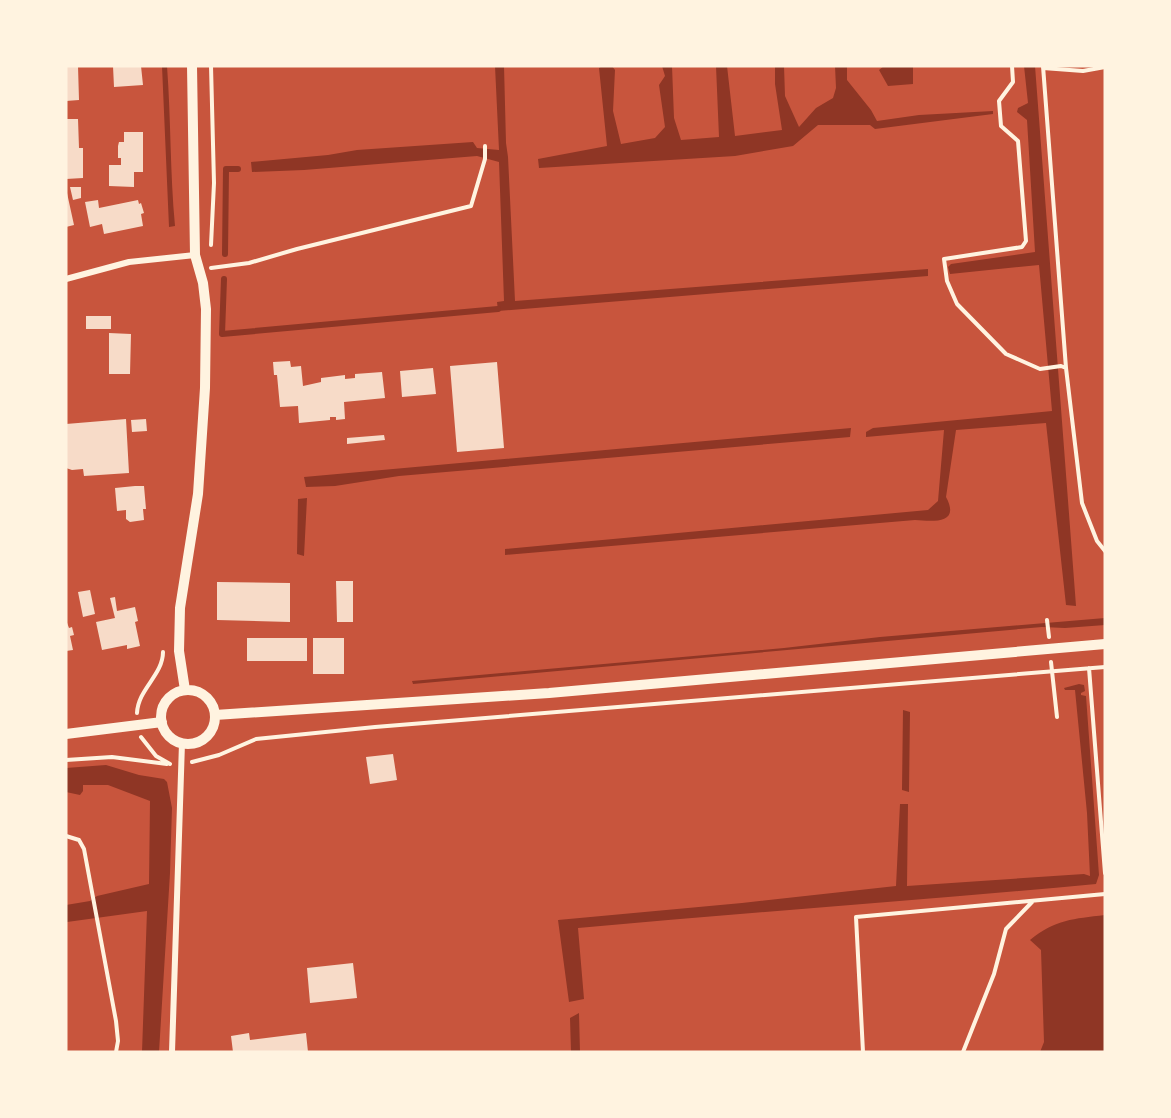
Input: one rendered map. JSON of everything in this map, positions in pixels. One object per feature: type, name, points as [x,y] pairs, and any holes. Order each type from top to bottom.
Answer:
[{"type":"street","points":[[185,690],[178,651],[180,608],[198,494],[205,388],[206,309],[197,263],[192,66]]},
{"type":"street","points":[[66,279],[129,262],[197,263]]},
{"type":"street","points":[[215,715],[549,693],[1105,644]]},
{"type":"street","points":[[185,690],[194,690],[209,699],[214,707],[215,715],[211,731],[206,738],[198,742],[182,743],[173,739],[166,732],[162,722],[164,705],[169,698],[185,690]]},
{"type":"street","points":[[66,734],[162,722]]},
{"type":"street","points":[[172,1052],[182,743]]},
{"type":"path","points":[[197,263],[210,248],[213,232],[211,66]]},
{"type":"path","points":[[1012,66],[1013,82],[999,101],[1001,126],[1018,141],[1026,242],[1022,247],[944,259],[947,281],[957,304],[1006,354],[1043,368],[1064,367]]},
{"type":"path","points":[[1105,67],[1083,71],[1043,67],[1064,367],[1082,503],[1097,541],[1105,551]]},
{"type":"path","points":[[197,263],[249,263],[471,206],[484,159],[485,146]]},
{"type":"path","points":[[1047,620],[1048,630]]},
{"type":"path","points":[[163,644],[163,660],[140,695],[137,704],[137,726],[147,747],[167,764]]},
{"type":"path","points":[[66,760],[112,757],[182,764],[201,761],[256,739],[375,727],[1105,667]]},
{"type":"path","points":[[1089,668],[1105,873]]},
{"type":"path","points":[[1052,671],[1057,717]]},
{"type":"path","points":[[66,836],[79,840],[84,849],[116,1021],[118,1041],[116,1052]]},
{"type":"path","points":[[863,1052],[856,917],[1105,894]]},
{"type":"path","points":[[963,1052],[994,974],[1006,929],[1033,901]]},
{"type":"shaded area","points":[[162,66],[167,66],[175,226],[169,227]]},
{"type":"shaded area","points":[[495,66],[504,66],[515,301],[928,269],[928,276],[498,311],[497,302],[504,301],[499,162],[477,156],[252,172],[251,162],[357,150],[473,142],[477,148],[499,150]]},
{"type":"shaded area","points":[[612,66],[615,70],[613,111],[621,144],[655,138],[665,127],[659,85],[665,76],[662,66],[672,66],[674,118],[681,140],[719,137],[716,66],[727,66],[735,136],[782,130],[775,84],[775,66],[784,66],[785,96],[799,127],[816,108],[833,98],[836,88],[835,66],[847,66],[847,80],[877,121],[919,115],[993,111],[993,114],[875,129],[870,125],[818,125],[793,146],[735,156],[539,168],[538,159],[607,146],[599,68]]},
{"type":"shaded area","points":[[884,66],[913,66],[913,84],[888,86],[879,70]]},
{"type":"shaded area","points":[[1024,66],[1035,66],[1076,606],[1066,605],[1046,423],[956,430],[946,497],[950,513],[947,517],[936,521],[915,520],[505,555],[505,549],[928,510],[938,501],[944,430],[866,437],[866,432],[873,428],[1052,411],[1039,265],[950,274],[948,267],[951,264],[1035,252],[1027,120],[1017,112],[1018,108],[1028,103]]},
{"type":"shaded area","points":[[851,428],[850,437],[399,476],[335,486],[306,487],[304,477]]},
{"type":"shaded area","points":[[307,498],[304,556],[297,554],[298,499]]},
{"type":"shaded area","points":[[1105,618],[1105,625],[1042,627],[413,684],[412,681],[784,648],[880,637]]},
{"type":"shaded area","points":[[1084,685],[1085,691],[1081,695],[1086,696],[1099,875],[1096,884],[578,928],[584,999],[569,1002],[558,920],[896,886],[900,804],[908,804],[907,886],[1084,874],[1090,876],[1087,813],[1075,690],[1064,688]]},
{"type":"shaded area","points":[[903,710],[910,712],[909,792],[902,790]]},
{"type":"shaded area","points":[[106,765],[139,775],[164,779],[167,782],[172,808],[159,1052],[142,1052],[147,911],[67,922],[66,925],[66,905],[90,901],[97,896],[149,884],[150,801],[108,785],[83,785],[80,795],[66,792],[66,768]]},
{"type":"shaded area","points":[[1105,915],[1105,1052],[1040,1052],[1044,1042],[1041,950],[1030,940],[1057,924]]},
{"type":"shaded area","points":[[579,1013],[580,1052],[571,1052],[570,1018]]},
{"type":"building","points":[[66,66],[78,66],[79,100],[66,101]]},
{"type":"building","points":[[113,66],[141,66],[143,85],[114,87]]},
{"type":"building","points":[[66,119],[78,119],[79,148],[83,148],[83,178],[66,179]]},
{"type":"building","points":[[124,132],[143,132],[143,172],[134,172],[134,187],[109,186],[109,165],[121,165],[121,158],[118,158],[118,146],[119,142],[124,142]]},
{"type":"building","points":[[70,187],[81,187],[81,198],[73,200]]},
{"type":"building","points":[[66,194],[74,225],[66,227]]},
{"type":"building","points":[[98,200],[99,208],[138,200],[144,213],[141,214],[143,226],[104,234],[102,224],[90,227],[85,202]]},
{"type":"building","points":[[86,316],[111,316],[111,329],[86,329]]},
{"type":"building","points":[[109,333],[131,334],[130,374],[109,374]]},
{"type":"building","points":[[290,361],[291,367],[301,366],[303,386],[321,382],[321,378],[345,375],[345,379],[355,378],[355,374],[382,372],[385,398],[344,402],[345,419],[336,420],[336,417],[330,417],[330,420],[299,423],[298,406],[280,407],[277,375],[274,375],[273,362]]},
{"type":"building","points":[[497,362],[504,448],[457,452],[450,366]]},
{"type":"building","points":[[433,368],[436,394],[402,397],[400,371]]},
{"type":"building","points":[[126,419],[129,473],[84,476],[83,469],[66,468],[66,424]]},
{"type":"building","points":[[146,419],[147,431],[132,432],[131,420]]},
{"type":"building","points":[[384,435],[385,440],[347,444],[347,438]]},
{"type":"building","points":[[144,486],[146,509],[143,509],[144,520],[130,522],[126,519],[126,510],[117,511],[115,488]]},
{"type":"building","points":[[336,581],[353,581],[353,622],[337,622]]},
{"type":"building","points":[[217,582],[290,583],[290,622],[217,620]]},
{"type":"building","points":[[90,590],[95,614],[83,617],[78,592]]},
{"type":"building","points":[[115,597],[117,611],[135,607],[138,621],[135,622],[140,646],[127,649],[127,645],[102,650],[96,622],[115,618],[110,598]]},
{"type":"building","points":[[66,620],[69,628],[72,627],[74,635],[70,636],[73,650],[66,651]]},
{"type":"building","points":[[247,638],[307,638],[307,661],[247,661]]},
{"type":"building","points":[[313,638],[344,638],[344,674],[313,674]]},
{"type":"building","points":[[393,754],[397,780],[370,784],[366,757]]},
{"type":"building","points":[[353,963],[357,998],[310,1003],[307,968]]},
{"type":"building","points":[[249,1033],[250,1040],[306,1033],[308,1052],[233,1052],[231,1036]]},
{"type":"waterway","points":[[225,254],[226,169],[238,169]]},
{"type":"waterway","points":[[224,279],[222,334],[498,309]]}]
